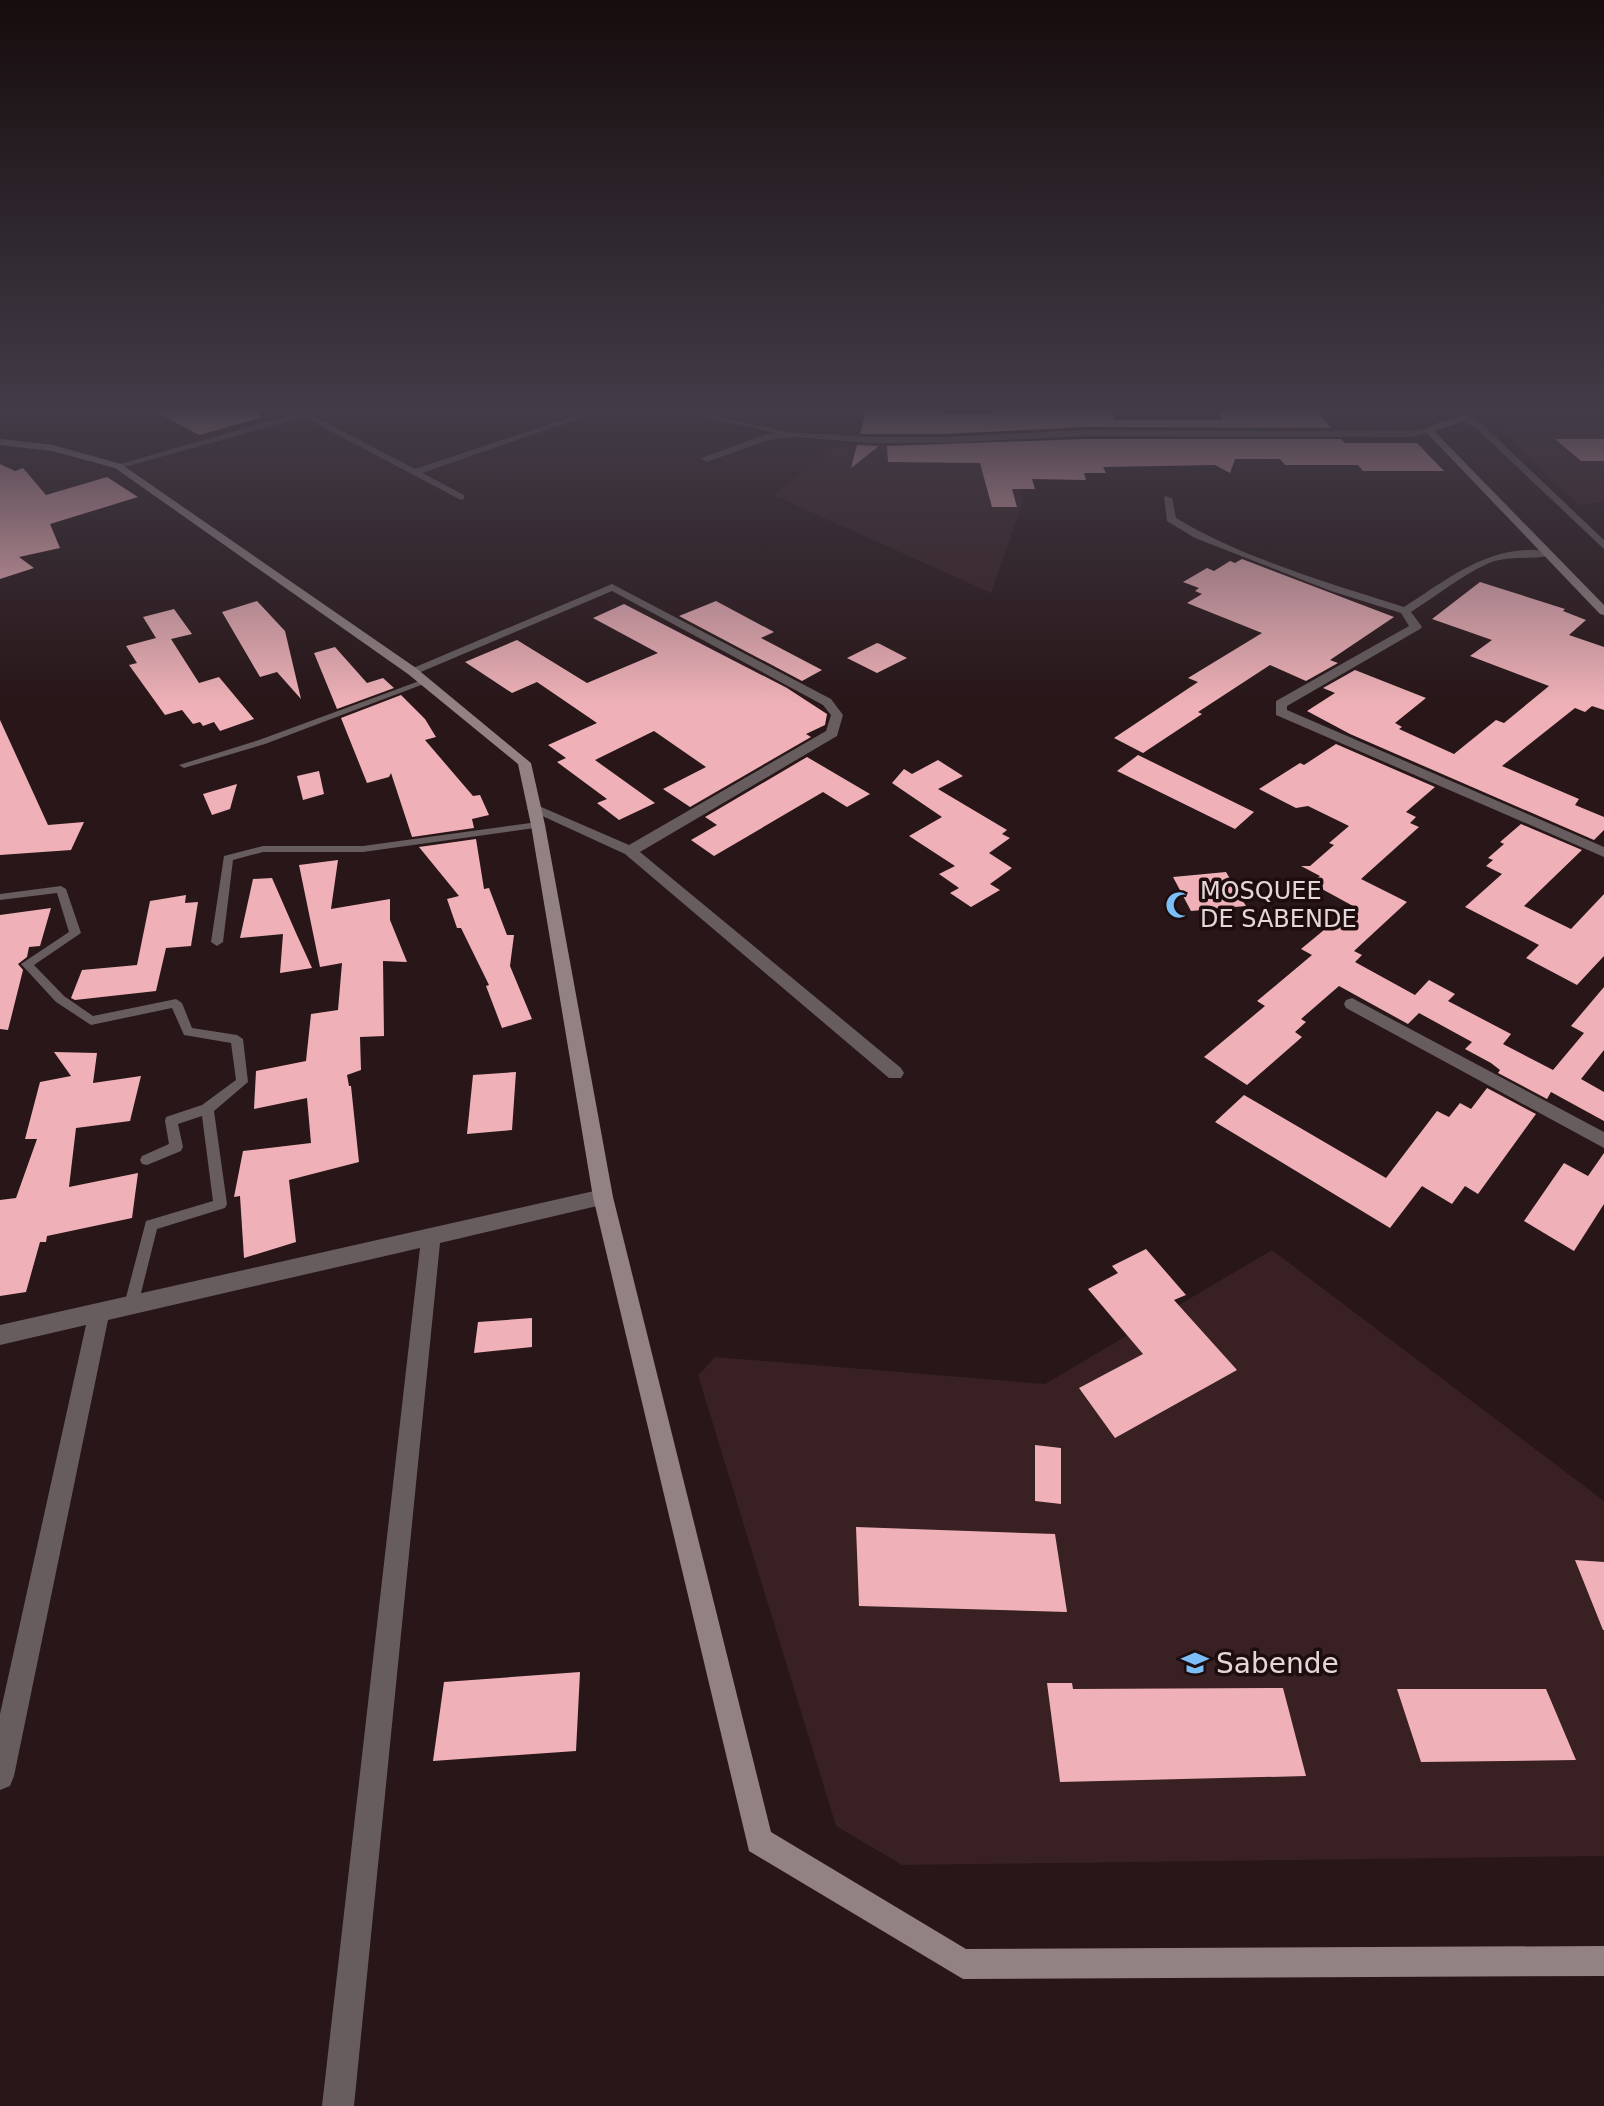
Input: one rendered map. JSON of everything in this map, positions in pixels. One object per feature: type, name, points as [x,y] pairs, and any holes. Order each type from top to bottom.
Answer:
[{"type":"main road","points":[[180,509],[418,677],[524,762],[603,1197],[759,1841],[963,1964],[1604,1961]]},
{"type":"main road","points":[[1504,509],[1604,612]]},
{"type":"street","points":[[1169,509],[1171,519],[1199,536],[1335,589],[1405,611],[1416,627],[1280,704],[1281,712],[1604,852]]},
{"type":"street","points":[[1566,509],[1604,546]]},
{"type":"street","points":[[1405,611],[1485,561],[1510,552],[1547,554]]},
{"type":"street","points":[[418,677],[612,587],[827,702],[837,715],[832,733],[630,851]]},
{"type":"street","points":[[536,817],[630,851],[894,1073]]},
{"type":"street","points":[[1352,1004],[1604,1141]]},
{"type":"street","points":[[0,1335],[603,1197]]},
{"type":"street","points":[[338,2106],[430,1235]]},
{"type":"street","points":[[0,1776],[99,1312]]},
{"type":"lane","points":[[184,765],[262,742],[418,677]]},
{"type":"lane","points":[[217,942],[228,858],[263,849],[363,849],[536,817]]},
{"type":"lane","points":[[0,897],[61,890],[75,933],[27,964],[60,999],[91,1021],[176,1003],[188,1032],[237,1040],[242,1082],[207,1110],[171,1121],[176,1147],[147,1160]]},
{"type":"lane","points":[[131,1305],[151,1225],[220,1204],[207,1110]]},
{"type":"shaded area","points":[[805,509],[1020,509],[991,593]]},
{"type":"shaded area","name":"Sabende","points":[[1272,1250],[1604,1501],[1604,1856],[902,1865],[836,1826],[698,1375],[715,1357],[1045,1384]]},
{"type":"building","points":[[0,509],[98,509],[50,524],[60,548],[19,557],[34,568],[0,579]]},
{"type":"building","points":[[1242,559],[1394,617],[1330,660],[1338,663],[1306,681],[1270,665],[1198,712],[1202,714],[1143,753],[1114,738],[1198,682],[1188,678],[1262,633],[1187,603],[1202,594],[1195,591],[1199,588],[1183,582],[1207,568],[1214,571],[1230,561],[1235,563]]},
{"type":"building","points":[[1480,582],[1565,609],[1563,611],[1586,620],[1569,635],[1604,647],[1604,710],[1592,706],[1585,712],[1575,708],[1502,766],[1579,799],[1575,805],[1604,817],[1604,830],[1594,840],[1350,734],[1307,711],[1335,693],[1323,688],[1355,670],[1426,698],[1395,723],[1402,727],[1399,729],[1454,754],[1496,720],[1504,723],[1549,686],[1470,656],[1492,640],[1432,619]]},
{"type":"building","points":[[257,601],[285,631],[301,699],[277,672],[260,677],[222,612]]},
{"type":"building","points":[[716,601],[774,632],[761,638],[822,670],[802,681],[679,616]]},
{"type":"building","points":[[624,604],[787,688],[827,714],[825,725],[806,734],[811,737],[690,807],[663,789],[706,767],[654,731],[595,760],[655,803],[619,820],[597,803],[607,799],[557,762],[566,758],[548,745],[597,723],[537,682],[512,693],[465,662],[517,640],[587,683],[658,653],[593,618]]},
{"type":"building","points":[[174,609],[192,634],[171,639],[199,683],[219,677],[254,719],[220,731],[214,722],[203,726],[200,722],[193,724],[182,710],[165,715],[129,665],[137,663],[126,646],[156,638],[143,617]]},
{"type":"building","points":[[877,643],[907,658],[877,673],[847,658]]},
{"type":"building","points":[[335,647],[367,683],[383,678],[394,688],[337,709],[314,653]]},
{"type":"building","points":[[401,695],[425,719],[436,737],[425,740],[473,796],[480,795],[489,815],[472,819],[474,828],[412,837],[391,773],[389,777],[367,783],[341,718]]},
{"type":"building","points":[[0,720],[48,825],[84,822],[71,850],[0,855]]},
{"type":"building","points":[[1336,744],[1435,787],[1406,812],[1416,817],[1410,823],[1419,827],[1361,879],[1407,902],[1354,951],[1362,955],[1355,962],[1415,995],[1429,980],[1455,994],[1448,1001],[1511,1034],[1503,1044],[1553,1070],[1584,1033],[1571,1026],[1604,987],[1604,1050],[1581,1079],[1604,1092],[1604,1121],[1551,1092],[1547,1099],[1498,1073],[1500,1070],[1491,1063],[1465,1049],[1472,1042],[1419,1013],[1408,1024],[1339,986],[1301,1019],[1306,1022],[1295,1032],[1302,1037],[1247,1085],[1204,1057],[1265,1006],[1257,1001],[1312,955],[1301,949],[1353,906],[1311,883],[1320,876],[1301,866],[1310,866],[1334,845],[1329,843],[1349,826],[1308,806],[1296,808],[1259,789]]},
{"type":"building","points":[[1138,755],[1254,812],[1235,829],[1117,771]]},
{"type":"building","points":[[807,757],[870,794],[847,807],[823,792],[714,856],[691,840],[717,825],[705,817]]},
{"type":"building","points":[[938,760],[963,776],[938,789],[1007,830],[1002,834],[1010,838],[989,853],[1012,868],[990,884],[1000,890],[971,907],[950,893],[959,888],[939,874],[955,866],[909,836],[942,817],[892,783],[904,769],[912,774]]},
{"type":"building","points":[[319,771],[324,794],[303,800],[297,776]]},
{"type":"building","points":[[237,784],[230,809],[212,815],[203,794]]},
{"type":"building","points":[[1521,824],[1582,850],[1524,906],[1571,929],[1604,894],[1604,956],[1577,985],[1526,958],[1539,945],[1465,907],[1502,874],[1486,866],[1493,860],[1488,858],[1504,844],[1500,842]]},
{"type":"building","points":[[476,839],[484,889],[489,888],[507,935],[514,935],[510,966],[532,1019],[502,1028],[486,986],[489,985],[461,928],[457,928],[447,899],[459,896],[419,847]]},
{"type":"building","points":[[338,860],[331,909],[390,899],[390,920],[407,962],[383,961],[384,1036],[360,1037],[361,1070],[347,1075],[351,1086],[359,1162],[289,1180],[296,1242],[244,1258],[240,1196],[234,1197],[243,1151],[311,1143],[307,1098],[254,1109],[256,1071],[306,1061],[311,1014],[338,1010],[342,963],[320,967],[299,865]]},
{"type":"building","points":[[1226,872],[1246,906],[1191,911],[1173,877]]},
{"type":"building","points":[[272,878],[312,968],[280,973],[283,934],[240,938],[253,879]]},
{"type":"building","points":[[186,895],[185,903],[198,902],[191,946],[166,948],[156,991],[75,1000],[71,998],[82,970],[137,965],[150,901]]},
{"type":"building","points":[[51,908],[40,946],[29,947],[27,957],[18,964],[23,970],[8,1030],[0,1029],[0,915]]},
{"type":"building","points":[[54,1052],[97,1053],[93,1083],[141,1076],[130,1121],[76,1128],[69,1187],[138,1173],[132,1218],[47,1236],[46,1242],[40,1242],[26,1292],[0,1296],[0,1200],[16,1198],[37,1139],[25,1139],[40,1082],[71,1076]]},
{"type":"building","points":[[516,1072],[512,1130],[467,1134],[473,1075]]},
{"type":"building","points":[[1487,1088],[1536,1114],[1478,1194],[1465,1186],[1452,1204],[1422,1186],[1390,1228],[1215,1122],[1244,1095],[1386,1178],[1437,1111],[1449,1117],[1460,1103],[1471,1109]]},
{"type":"building","points":[[1604,1153],[1604,1204],[1574,1251],[1524,1221],[1564,1163],[1588,1176]]},
{"type":"building","points":[[1146,1249],[1186,1295],[1174,1300],[1237,1370],[1115,1438],[1079,1388],[1143,1354],[1088,1289],[1118,1273],[1112,1266]]},
{"type":"building","points":[[532,1318],[532,1347],[474,1353],[478,1322]]},
{"type":"building","points":[[1035,1445],[1061,1448],[1061,1504],[1035,1501]]},
{"type":"building","points":[[856,1527],[1055,1534],[1067,1612],[859,1606]]},
{"type":"building","points":[[1575,1560],[1604,1562],[1604,1630],[1603,1630]]},
{"type":"building","points":[[580,1672],[576,1751],[433,1761],[444,1682]]},
{"type":"building","points":[[1047,1683],[1072,1683],[1073,1689],[1283,1688],[1306,1776],[1060,1782]]},
{"type":"building","points":[[1397,1689],[1546,1689],[1576,1760],[1421,1762]]},
{"type":"place","name":"MOSQUEE DE SABENDE","points":[[1179,905]]},
{"type":"place","name":"Sabende","points":[[1195,1663]]}]
